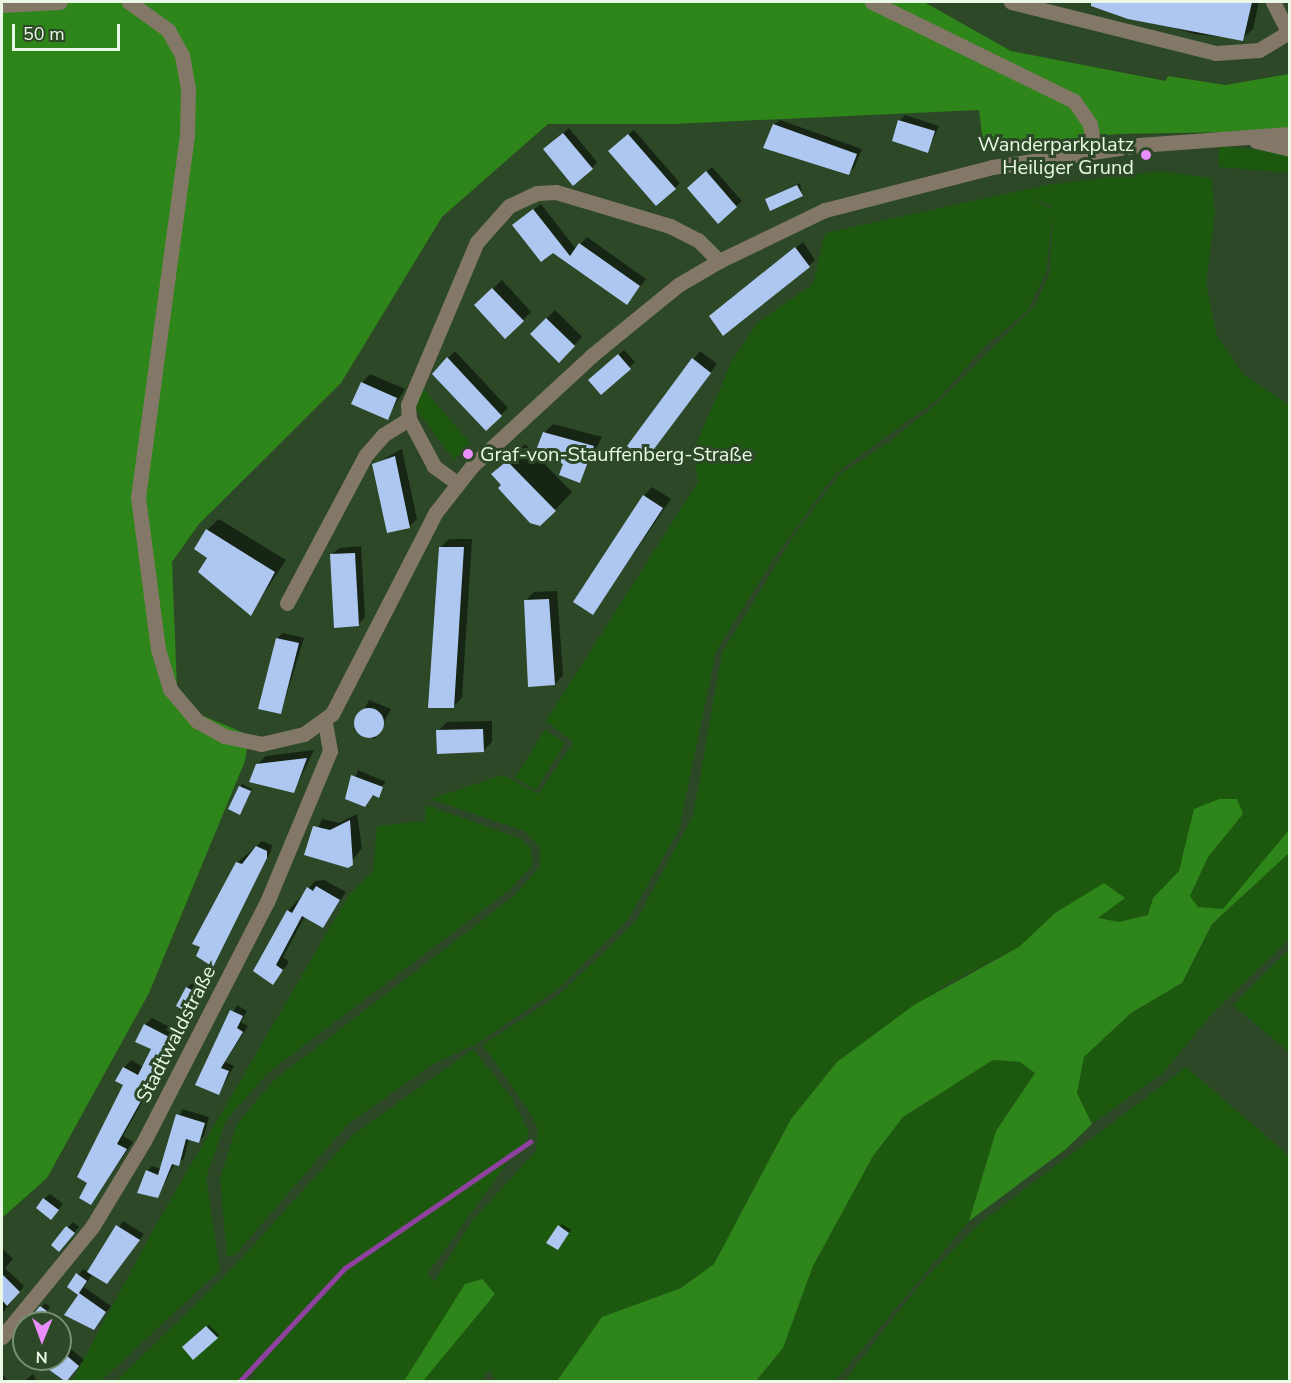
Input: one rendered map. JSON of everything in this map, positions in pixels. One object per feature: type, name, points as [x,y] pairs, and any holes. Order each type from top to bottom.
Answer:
[{"type":"street","points":[[2,5],[60,2]]},
{"type":"street","points":[[129,2],[168,30],[182,55],[188,88],[187,135],[138,497],[143,563],[165,678],[197,722],[224,736],[278,743],[325,722],[359,666],[436,512],[457,483],[591,356],[678,285],[787,226],[878,195],[992,167],[1095,151],[1256,141],[1290,134]]},
{"type":"street","points":[[873,2],[1074,101],[1090,124],[1095,151]]},
{"type":"street","points":[[1011,2],[1216,53],[1259,50],[1288,34],[1273,2]]},
{"type":"street","points":[[1256,141],[1290,149]]},
{"type":"street","points":[[457,483],[434,466],[409,419],[412,389],[477,242],[509,206],[530,195],[556,192],[670,226],[698,240],[719,261]]},
{"type":"street","points":[[287,603],[365,456],[383,435],[409,419]]},
{"type":"street","name":"Stadtwaldstraße","points":[[2,1337],[92,1227],[144,1141],[267,902],[316,789],[331,746],[325,722]]},
{"type":"green space","points":[[2,2],[924,2],[1011,51],[1166,81],[1168,76],[1225,85],[1289,74],[1289,131],[1118,134],[984,150],[979,110],[674,124],[548,124],[442,217],[341,383],[199,524],[172,562],[177,688],[201,715],[249,735],[245,761],[149,993],[47,1178],[2,1218]]},
{"type":"green space","points":[[1219,146],[1289,153],[1289,173],[1219,167]]},
{"type":"green space","points":[[1160,171],[1211,178],[1215,212],[1206,284],[1217,336],[1244,375],[1289,405],[1289,830],[1284,843],[1223,909],[1198,907],[1190,896],[1208,857],[1242,814],[1185,849],[1179,871],[1153,898],[1149,915],[1119,922],[1098,918],[1102,910],[1055,913],[1019,947],[951,982],[837,1062],[791,1119],[714,1264],[681,1288],[602,1317],[557,1381],[496,1381],[490,1370],[481,1381],[423,1381],[429,1370],[423,1349],[404,1381],[249,1381],[255,1375],[249,1371],[239,1381],[115,1382],[229,1272],[353,1135],[473,1049],[511,1097],[529,1132],[525,1144],[504,1157],[506,1165],[427,1274],[434,1282],[472,1221],[536,1151],[538,1129],[529,1111],[483,1045],[559,995],[636,921],[693,816],[722,653],[795,534],[839,475],[892,440],[940,401],[1035,306],[1050,272],[1053,211],[1046,273],[1027,311],[983,348],[938,399],[836,473],[774,558],[716,651],[679,830],[628,919],[559,988],[476,1044],[433,1064],[348,1124],[235,1255],[227,1256],[220,1179],[237,1124],[274,1080],[514,896],[540,867],[540,848],[525,831],[431,799],[503,775],[538,794],[574,742],[546,721],[698,482],[693,452],[732,361],[757,323],[813,284],[825,233],[1047,185]],"holes":[[[1029,197],[1053,206],[1053,209]]]},
{"type":"green space","points":[[420,385],[470,443],[454,460],[414,406]]},
{"type":"green space","points":[[545,730],[565,743],[536,790],[515,778]]},
{"type":"green space","points":[[1219,799],[1237,799],[1243,814],[1208,857],[1190,896],[1198,907],[1223,909],[1289,830],[1289,853],[1212,924],[1182,983],[1131,1013],[1084,1057],[1077,1093],[1092,1124],[1066,1149],[969,1221],[996,1131],[1035,1073],[1020,1062],[993,1060],[903,1117],[873,1156],[813,1266],[783,1348],[756,1381],[557,1381],[602,1317],[681,1288],[714,1264],[791,1119],[837,1062],[914,1005],[1019,947],[1055,913],[1104,883],[1125,898],[1098,918],[1119,922],[1148,915],[1153,898],[1179,871],[1194,809]]},
{"type":"green space","points":[[426,805],[521,839],[531,849],[533,865],[509,890],[269,1072],[226,1120],[206,1178],[220,1270],[101,1381],[72,1381],[157,1223],[349,895],[373,871],[377,826],[425,821]]},
{"type":"green space","points":[[1289,853],[1289,939],[1212,1014],[1163,1073],[1092,1124],[1077,1093],[1084,1057],[1131,1013],[1182,983],[1212,924]]},
{"type":"green space","points":[[1289,950],[1289,1052],[1233,1005]]},
{"type":"green space","points":[[993,1060],[1020,1062],[1035,1073],[996,1131],[969,1221],[835,1381],[756,1382],[783,1348],[813,1266],[873,1156],[903,1117]]},
{"type":"green space","points":[[1186,1067],[1289,1156],[1289,1381],[844,1381],[926,1277],[979,1224]]},
{"type":"green space","points":[[482,1279],[495,1294],[423,1381],[404,1381],[465,1284]]},
{"type":"building","points":[[1091,2],[1252,2],[1243,41],[1128,19],[1091,6]]},
{"type":"building","points":[[898,120],[935,131],[928,153],[892,141]]},
{"type":"building","points":[[773,124],[857,154],[849,175],[763,148]]},
{"type":"building","points":[[563,133],[593,169],[573,186],[543,149]]},
{"type":"building","points":[[628,134],[676,189],[656,206],[608,151]]},
{"type":"building","points":[[706,171],[737,207],[718,224],[687,188]]},
{"type":"building","points":[[797,185],[803,196],[770,211],[765,199]]},
{"type":"building","points":[[533,209],[570,256],[579,243],[640,286],[627,305],[553,253],[541,262],[512,225]]},
{"type":"building","points":[[795,247],[810,267],[723,336],[709,316]]},
{"type":"building","points":[[492,288],[524,321],[505,339],[474,305]]},
{"type":"building","points":[[546,318],[575,346],[559,363],[530,334]]},
{"type":"building","points":[[618,354],[631,369],[601,395],[588,380]]},
{"type":"building","points":[[447,357],[502,416],[486,431],[432,374]]},
{"type":"building","points":[[692,358],[711,373],[645,461],[627,446]]},
{"type":"building","points":[[361,382],[397,398],[388,420],[351,404]]},
{"type":"building","points":[[543,432],[594,446],[580,483],[559,475],[563,464],[535,453]]},
{"type":"building","points":[[395,456],[410,528],[387,533],[372,464]]},
{"type":"building","points":[[507,461],[556,511],[540,526],[530,523],[498,488],[501,485],[491,474]]},
{"type":"building","points":[[643,495],[663,508],[593,615],[573,602]]},
{"type":"building","points":[[206,529],[275,572],[251,616],[198,572],[207,558],[194,549]]},
{"type":"building","points":[[439,547],[464,547],[454,708],[428,708]]},
{"type":"building","points":[[355,553],[359,626],[334,628],[330,554]]},
{"type":"building","points":[[549,599],[555,685],[528,687],[524,600]]},
{"type":"building","points":[[276,638],[299,643],[281,714],[258,709]]},
{"type":"building","points":[[369,708],[380,712],[384,723],[380,734],[369,738],[358,734],[354,723],[358,712]]},
{"type":"building","points":[[483,729],[484,752],[437,754],[436,730]]},
{"type":"building","points":[[307,758],[294,793],[249,782],[256,764]]},
{"type":"building","points":[[351,775],[383,787],[379,798],[373,795],[365,807],[345,799]]},
{"type":"building","points":[[239,786],[251,791],[240,815],[228,809]]},
{"type":"building","points":[[350,820],[353,865],[348,868],[304,855],[313,826],[330,830]]},
{"type":"building","points":[[256,846],[267,851],[267,858],[213,967],[196,956],[200,947],[192,944],[236,862],[242,864]]},
{"type":"building","points":[[316,886],[340,900],[323,928],[302,916],[276,965],[283,970],[273,985],[253,971],[287,910],[292,913],[307,887],[313,891]]},
{"type":"building","points":[[186,987],[202,995],[192,1015],[176,1006]]},
{"type":"building","points":[[230,1010],[243,1016],[237,1028],[243,1032],[221,1068],[229,1071],[219,1095],[195,1085]]},
{"type":"building","points":[[144,1024],[175,1040],[117,1144],[127,1149],[91,1205],[79,1198],[87,1183],[77,1177],[123,1085],[115,1081],[123,1067],[138,1075],[151,1049],[135,1042]]},
{"type":"building","points":[[176,1114],[205,1123],[199,1143],[186,1139],[179,1166],[172,1164],[158,1198],[137,1193],[146,1170],[158,1175]]},
{"type":"building","points":[[43,1198],[59,1210],[51,1220],[36,1208]]},
{"type":"building","points":[[116,1225],[140,1240],[107,1284],[87,1272]]},
{"type":"building","points":[[558,1225],[569,1233],[558,1250],[546,1243]]},
{"type":"building","points":[[66,1226],[75,1233],[59,1252],[51,1245]]},
{"type":"building","points":[[76,1273],[87,1281],[79,1293],[106,1312],[94,1330],[72,1319],[72,1311],[67,1311],[78,1295],[67,1287]]},
{"type":"building","points":[[2,1274],[20,1292],[7,1306],[2,1300]]},
{"type":"building","points":[[40,1306],[47,1311],[36,1311]]},
{"type":"building","points":[[206,1326],[218,1338],[193,1360],[182,1347]]},
{"type":"building","points":[[72,1360],[79,1366],[66,1382],[51,1371],[72,1371]]},
{"type":"waterway","points":[[239,1382],[345,1268],[530,1142]]},
{"type":"place","name":"Wanderparkplatz Heiliger Grund","points":[[1146,155]]},
{"type":"place","name":"Graf-von-Stauffenberg-Straße","points":[[468,454]]}]
